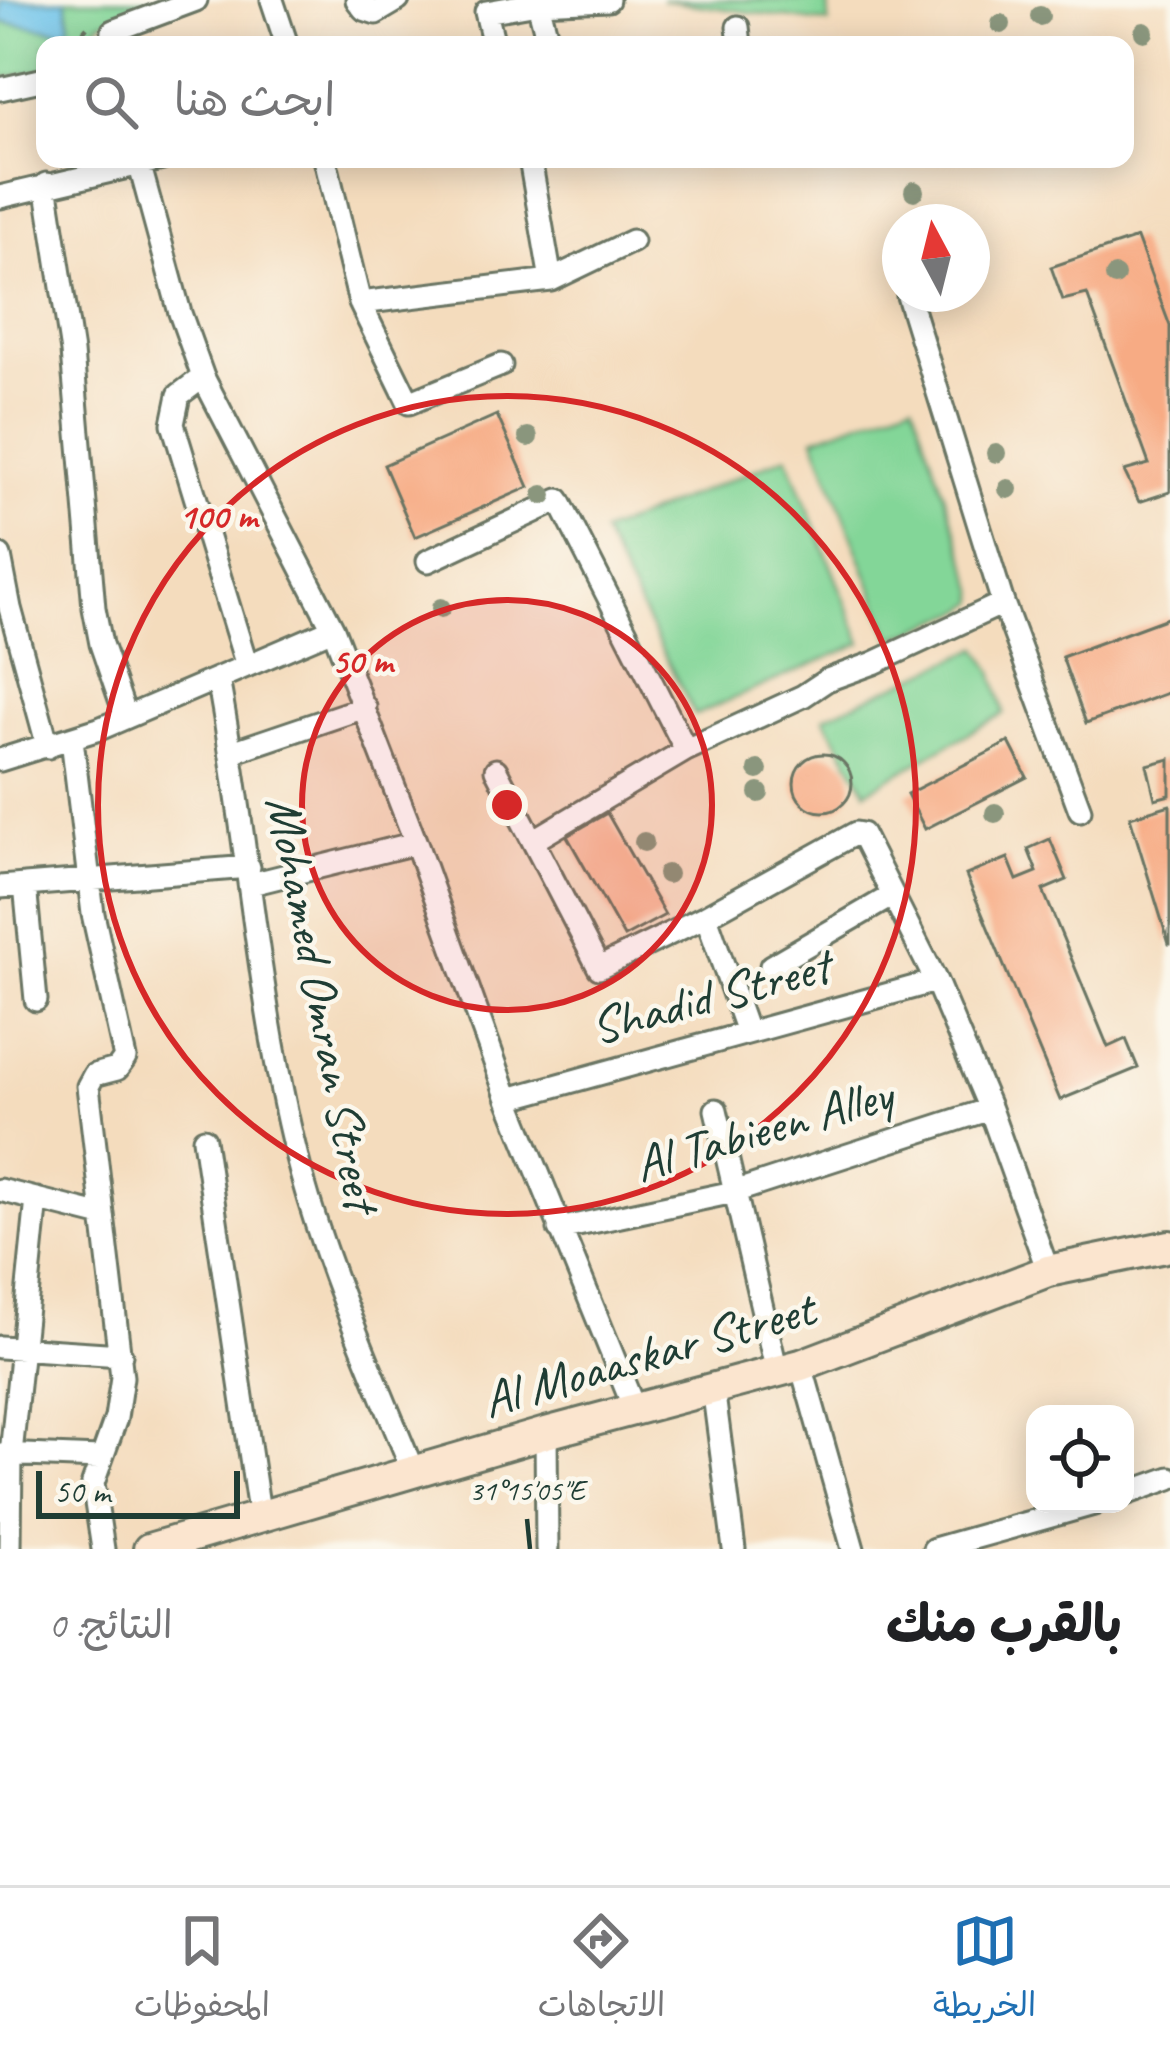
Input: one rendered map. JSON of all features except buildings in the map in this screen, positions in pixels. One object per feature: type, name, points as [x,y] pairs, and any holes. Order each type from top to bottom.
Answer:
[{"type":"street","points":[[113,36],[113,31],[196,0]]},
{"type":"street","points":[[272,0],[284,36]]},
{"type":"street","points":[[357,0],[364,10],[376,13],[398,0]]},
{"type":"street","points":[[491,36],[483,14],[538,3],[608,0]]},
{"type":"street","points":[[538,3],[547,36]]},
{"type":"street","points":[[0,89],[36,81]]},
{"type":"street","points":[[0,197],[116,168]]},
{"type":"street","points":[[148,168],[180,313],[203,376],[333,628],[508,1099],[634,1408]]},
{"type":"street","points":[[327,168],[360,302],[409,404],[501,365]]},
{"type":"street","points":[[532,168],[551,280]]},
{"type":"street","points":[[46,184],[72,352],[94,608],[100,644],[126,717]]},
{"type":"street","points":[[360,302],[551,280],[632,241]]},
{"type":"street","points":[[913,312],[1003,603],[1080,810]]},
{"type":"street","points":[[203,376],[179,394],[173,424],[247,666]]},
{"type":"street","points":[[428,561],[560,500],[686,750]]},
{"type":"street","points":[[0,556],[5,609],[48,747]]},
{"type":"street","points":[[532,841],[686,750],[803,696],[826,680],[1003,603]]},
{"type":"street","points":[[0,760],[72,739],[333,628]]},
{"type":"street","name":"Mohamed Omran Street","points":[[218,679],[274,1041],[300,1168],[340,1292],[412,1471]]},
{"type":"street","points":[[232,752],[365,707]]},
{"type":"street","points":[[72,739],[88,879],[125,1058],[117,1069],[94,1075],[88,1086],[121,1355],[116,1418],[93,1483],[103,1549]]},
{"type":"street","points":[[496,770],[599,968],[859,832],[936,981],[990,1109],[1048,1271]]},
{"type":"street","points":[[0,887],[88,879],[250,876],[416,843]]},
{"type":"street","points":[[25,885],[36,1000]]},
{"type":"street","points":[[771,966],[893,895]]},
{"type":"street","points":[[706,916],[747,1031]]},
{"type":"street","name":"Shadid Street","points":[[508,1099],[936,981]]},
{"type":"street","name":"Al Tabieen Alley","points":[[560,1229],[734,1192],[990,1109]]},
{"type":"street","points":[[716,1110],[734,1192],[789,1369],[853,1549]]},
{"type":"street","points":[[204,1139],[260,1519]]},
{"type":"street","points":[[0,1190],[103,1216]]},
{"type":"street","points":[[10,1549],[5,1454],[11,1349],[37,1199]]},
{"type":"street","name":"Al Moaaskar Street","points":[[149,1549],[545,1433],[789,1369],[1048,1271],[1170,1246]]},
{"type":"street","points":[[11,1349],[121,1355]]},
{"type":"street","points":[[712,1387],[734,1549]]},
{"type":"street","points":[[545,1433],[547,1549]]},
{"type":"street","points":[[5,1454],[99,1457]]},
{"type":"street","points":[[1134,1491],[1170,1478]]},
{"type":"street","points":[[934,1549],[1062,1513]]},
{"type":"green space","points":[[66,0],[148,0],[100,23],[88,36],[36,36],[36,72],[0,79],[0,22],[63,31],[70,25]]},
{"type":"green space","points":[[661,0],[828,0],[829,23]]},
{"type":"green space","points":[[913,402],[977,602],[892,639],[814,438]]},
{"type":"green space","points":[[787,456],[862,643],[695,715],[602,533]]},
{"type":"green space","points":[[979,648],[993,672],[1004,713],[866,791],[824,717]]},
{"type":"water","points":[[0,0],[66,0],[70,26],[63,31],[0,22]]}]
